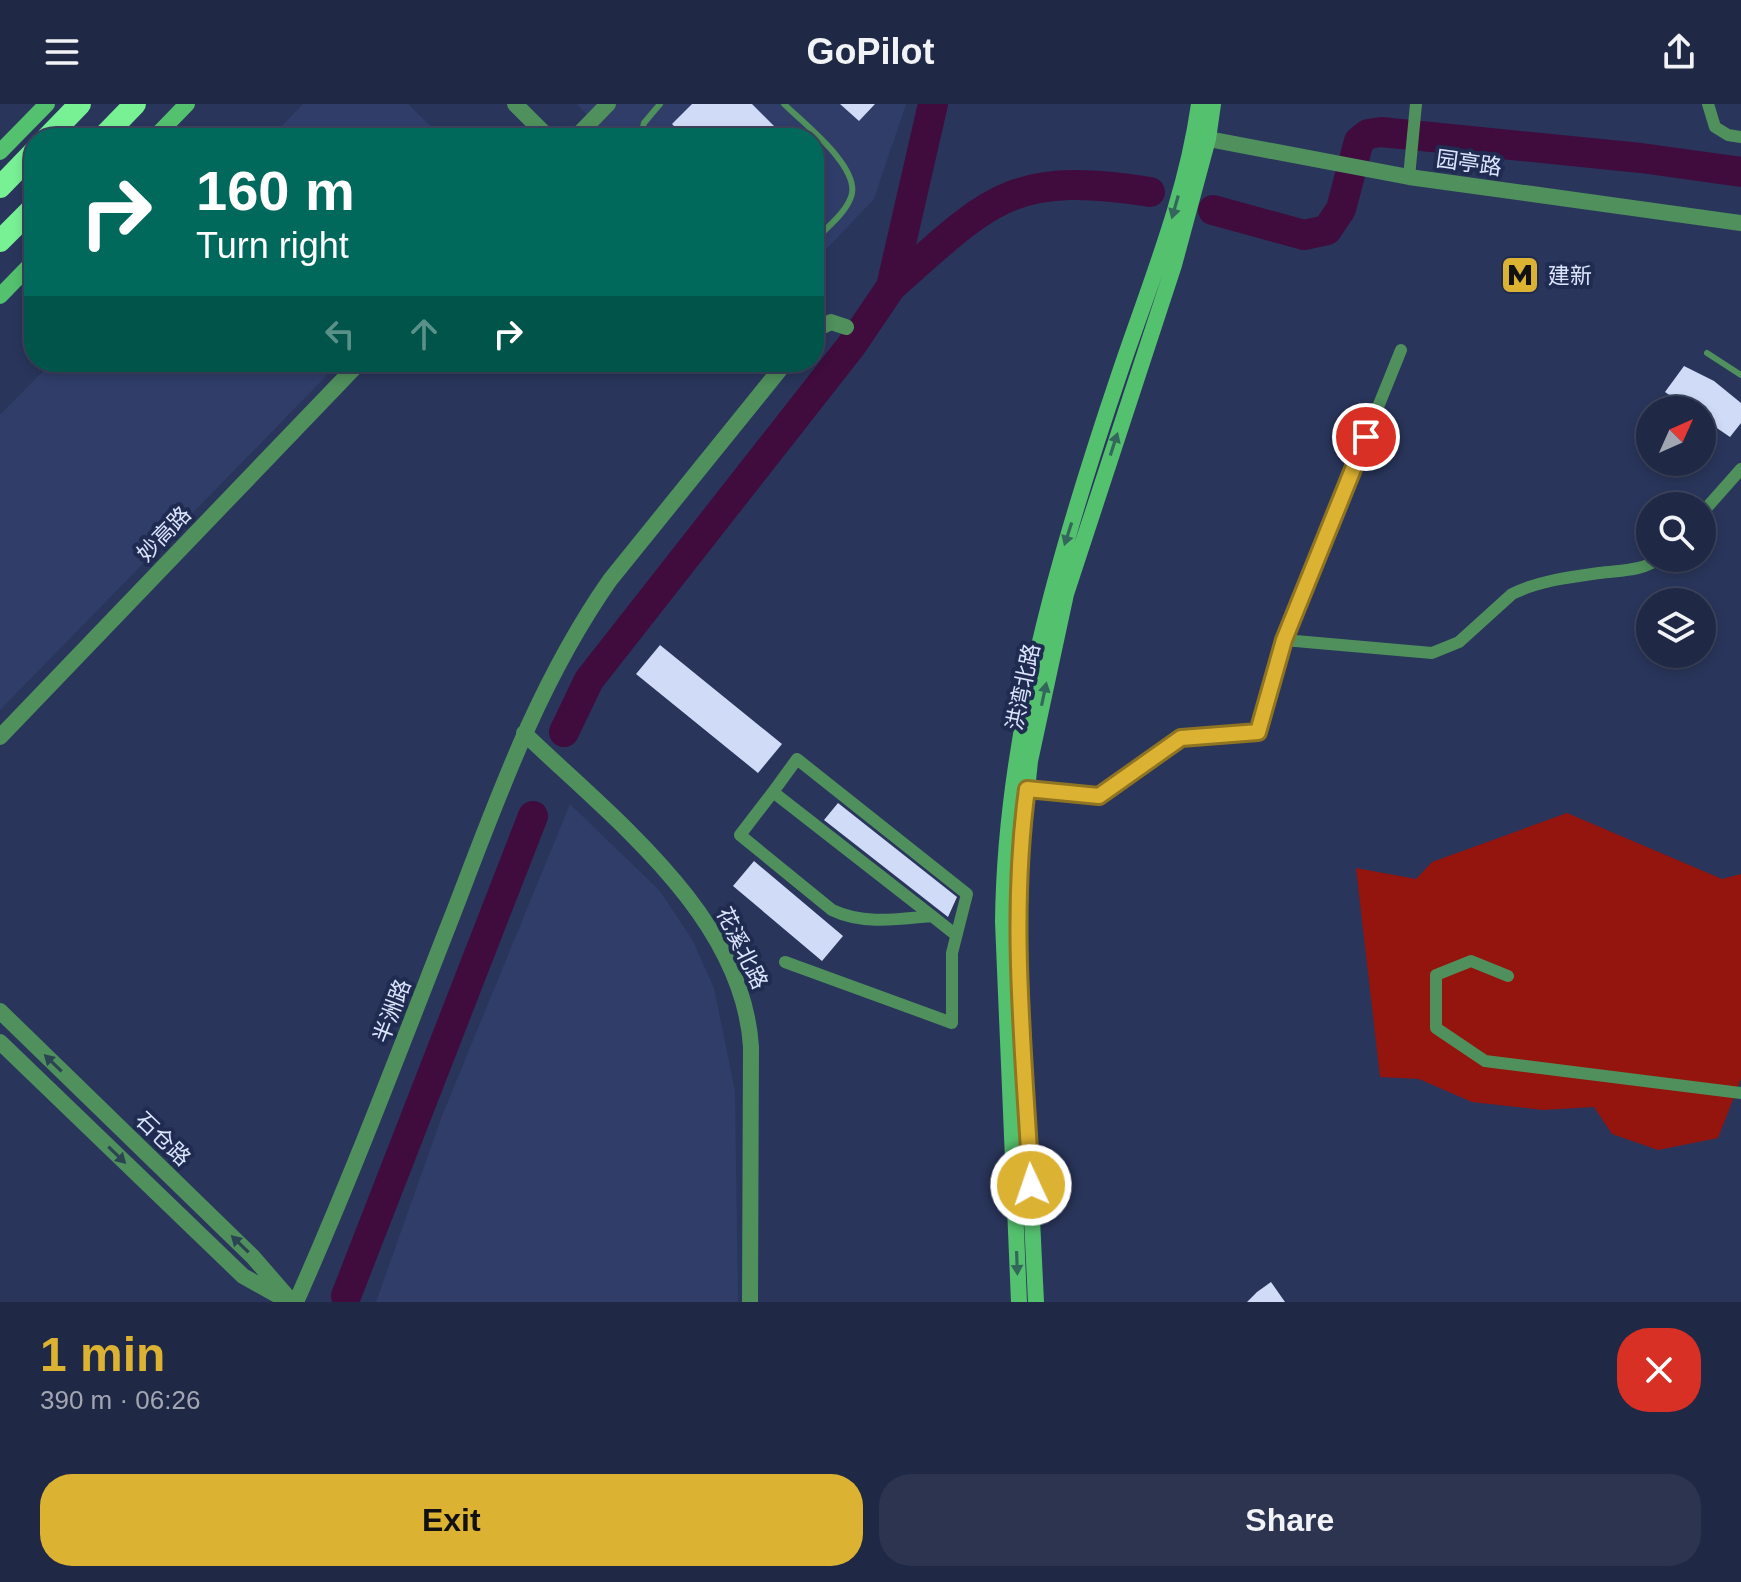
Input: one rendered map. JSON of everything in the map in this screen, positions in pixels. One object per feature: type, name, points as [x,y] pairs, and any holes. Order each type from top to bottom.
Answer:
[{"type":"highway","points":[[57,128],[80,104]]},
{"type":"highway","points":[[112,128],[135,104]]},
{"type":"highway","points":[[0,187],[24,162]]},
{"type":"highway","points":[[0,241],[24,217]]},
{"type":"main road","points":[[0,152],[47,104]]},
{"type":"main road","points":[[164,128],[187,104]]},
{"type":"main road","name":"洪湾北路","points":[[1199,104],[1200,138]]},
{"type":"main road","name":"洪湾北路","points":[[1019,1302],[1003,922],[1021,787],[1029,694],[1062,551],[1120,371],[1213,104]]},
{"type":"main road","points":[[0,296],[24,271]]},
{"type":"main road","name":"洪湾北路","points":[[1021,787],[1018,929],[1036,1302]]},
{"type":"street","points":[[515,104],[539,128]]},
{"type":"street","points":[[585,128],[608,104]]},
{"type":"street","points":[[1409,177],[1416,104]]},
{"type":"street","points":[[1708,104],[1715,127],[1728,135],[1741,137]]},
{"type":"street","name":"园亭路","points":[[1200,138],[1409,177],[1741,223]]},
{"type":"street","points":[[824,325],[831,322],[846,327]]},
{"type":"street","points":[[1021,787],[1099,796],[1181,738],[1258,732],[1284,640],[1401,350]]},
{"type":"street","name":"妙高路","points":[[0,737],[350,372]]},
{"type":"street","name":"半洲路","points":[[292,1302],[357,1160],[539,698],[603,590],[776,372]]},
{"type":"street","points":[[1716,497],[1741,469]]},
{"type":"street","points":[[1284,640],[1432,653],[1459,642],[1512,594],[1522,589],[1577,576],[1636,569]]},
{"type":"street","name":"花溪北路","points":[[524,733],[692,900],[716,937],[746,1005],[751,1047],[750,1302]]},
{"type":"street","points":[[785,962],[952,1023],[951,975],[956,935],[967,894],[797,759],[740,835],[832,910],[847,917],[932,916]]},
{"type":"street","points":[[773,792],[956,935]]},
{"type":"street","points":[[1508,976],[1471,961],[1436,975],[1436,1028],[1485,1061],[1741,1093]]},
{"type":"street","name":"石仓路","points":[[0,1011],[253,1257],[292,1302]]},
{"type":"street","name":"石仓路","points":[[0,1042],[243,1276],[292,1302]]},
{"type":"lane","points":[[643,128],[660,104]]},
{"type":"lane","points":[[784,104],[808,128]]},
{"type":"lane","points":[[824,144],[840,160],[852,179],[848,204],[824,230]]},
{"type":"lane","points":[[1707,353],[1741,375]]},
{"type":"shaded area","points":[[303,104],[408,104],[433,128],[280,128]]},
{"type":"shaded area","points":[[577,104],[906,104],[874,199],[824,252],[824,128],[599,128]]},
{"type":"shaded area","points":[[42,372],[330,372],[0,710],[0,415]]},
{"type":"shaded area","points":[[570,804],[660,891],[693,941],[714,988],[735,1091],[738,1302],[376,1302],[442,1116]]},
{"type":"shaded area","points":[[1567,813],[1722,879],[1741,874],[1741,1079],[1718,1138],[1658,1150],[1612,1134],[1594,1107],[1543,1110],[1472,1102],[1419,1079],[1380,1077],[1356,868],[1416,879],[1432,862]]},
{"type":"building","points":[[692,104],[752,104],[776,128],[676,128],[672,124]]},
{"type":"building","points":[[840,104],[875,104],[859,121]]},
{"type":"building","points":[[1684,366],[1714,381],[1741,403],[1741,423],[1730,437],[1716,428],[1716,396],[1671,396],[1665,392]]},
{"type":"building","points":[[660,645],[782,744],[758,773],[636,674]]},
{"type":"building","points":[[838,803],[957,897],[948,917],[824,820]]},
{"type":"building","points":[[754,861],[843,936],[822,961],[733,886]]},
{"type":"building","points":[[1271,1282],[1285,1302],[1247,1302],[1257,1292]]},
{"type":"waterway","points":[[564,732],[589,680],[851,346],[891,287],[933,104]]},
{"type":"waterway","points":[[1213,210],[1304,235],[1327,230],[1341,209],[1359,141],[1368,134],[1381,132],[1641,158],[1741,172]]},
{"type":"waterway","points":[[891,287],[954,232],[980,212],[1006,198],[1034,189],[1065,185],[1150,192]]},
{"type":"waterway","points":[[346,1296],[533,816]]},
{"type":"place","name":"建新","points":[[1520,275]]},
{"type":"route","points":[[1031,1185],[1018,929],[1018,877],[1027,789],[1099,796],[1181,738],[1258,732],[1284,640],[1366,437]]}]
